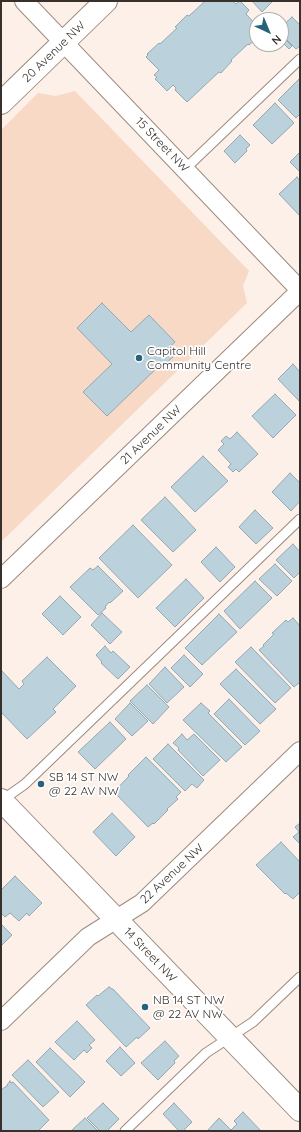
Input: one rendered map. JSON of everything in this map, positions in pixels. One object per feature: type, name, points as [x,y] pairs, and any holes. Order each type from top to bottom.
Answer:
[{"type":"main road","name":"20 Avenue NW","points":[[1,103],[106,1]]},
{"type":"main road","name":"14 Street NW","points":[[1,801],[300,1110]]},
{"type":"street","name":"15 Street NW","points":[[24,1],[300,290]]},
{"type":"street","name":"21 Avenue NW","points":[[1,579],[300,290]]},
{"type":"street","name":"22 Avenue NW","points":[[1,1021],[88,937],[142,903],[300,750]]},
{"type":"lane","points":[[185,169],[300,59]]},
{"type":"lane","points":[[1,801],[26,783],[300,519]]},
{"type":"lane","points":[[125,1131],[206,1053],[253,1022],[300,977]]},
{"type":"shaded area","points":[[75,91],[249,271],[243,286],[247,303],[1,542],[1,130],[38,93],[56,96]]},
{"type":"building","points":[[205,1],[233,1],[236,4],[240,1],[249,10],[246,14],[249,17],[249,45],[248,44],[231,60],[232,61],[221,73],[219,72],[187,102],[175,90],[176,88],[173,85],[167,91],[155,79],[157,77],[154,75],[159,70],[146,57],[148,55],[147,54],[177,28],[175,27],[187,15],[189,16]]},
{"type":"building","points":[[252,1],[273,1],[262,12]]},
{"type":"building","points":[[292,17],[300,25],[300,46],[296,49],[289,42],[289,20]]},
{"type":"building","points":[[300,78],[300,114],[296,118],[278,100]]},
{"type":"building","points":[[275,103],[294,123],[272,144],[253,125]]},
{"type":"building","points":[[240,135],[250,145],[246,149],[247,151],[235,163],[224,151]]},
{"type":"building","points":[[300,152],[300,172],[290,162]]},
{"type":"building","points":[[297,177],[300,181],[300,216],[279,194]]},
{"type":"building","name":"Capitol Hill Community Centre","points":[[102,303],[131,332],[149,315],[175,342],[168,348],[175,355],[161,368],[159,366],[107,416],[83,392],[112,364],[77,328]]},
{"type":"building","points":[[293,364],[300,372],[300,402],[278,379]]},
{"type":"building","points":[[275,394],[296,415],[273,438],[252,416]]},
{"type":"building","points":[[237,432],[258,454],[239,472],[236,469],[233,472],[228,467],[231,464],[218,450],[224,444],[221,441],[226,436],[230,439]]},
{"type":"building","points":[[203,456],[228,481],[195,512],[171,487]]},
{"type":"building","points":[[290,473],[300,483],[300,501],[291,511],[272,492]]},
{"type":"building","points":[[165,497],[196,530],[173,552],[141,520]]},
{"type":"building","points":[[255,510],[273,528],[256,544],[239,527]]},
{"type":"building","points":[[133,525],[172,565],[138,598],[99,558]]},
{"type":"building","points":[[293,544],[300,552],[300,572],[294,578],[276,560]]},
{"type":"building","points":[[216,547],[235,567],[220,582],[201,562]]},
{"type":"building","points":[[275,564],[292,581],[277,596],[259,579]]},
{"type":"building","points":[[98,566],[123,591],[110,603],[109,602],[105,607],[106,608],[98,615],[70,587],[90,568],[93,570]]},
{"type":"building","points":[[186,579],[204,598],[175,627],[156,608]]},
{"type":"building","points":[[255,581],[272,598],[240,629],[224,611]]},
{"type":"building","points":[[60,596],[81,617],[63,635],[42,614]]},
{"type":"building","points":[[102,613],[122,632],[110,644],[91,625]]},
{"type":"building","points":[[219,614],[237,632],[202,665],[185,648]]},
{"type":"building","points":[[293,618],[300,626],[300,682],[294,687],[259,650],[274,634],[272,633],[286,620],[288,622]]},
{"type":"building","points":[[105,646],[111,653],[113,651],[130,667],[118,679],[101,663],[102,662],[96,655]]},
{"type":"building","points":[[251,647],[291,688],[275,703],[235,662]]},
{"type":"building","points":[[184,655],[203,674],[190,687],[171,668]]},
{"type":"building","points":[[47,657],[76,686],[53,709],[56,712],[27,739],[1,712],[1,670],[19,689],[24,684],[22,681]]},
{"type":"building","points":[[165,667],[184,687],[167,703],[149,684]]},
{"type":"building","points":[[236,669],[276,709],[260,724],[220,684]]},
{"type":"building","points":[[147,685],[169,707],[153,724],[130,701]]},
{"type":"building","points":[[229,699],[260,731],[245,745],[214,714]]},
{"type":"building","points":[[130,703],[148,721],[132,736],[115,719]]},
{"type":"building","points":[[201,703],[210,711],[208,713],[242,747],[226,762],[183,720]]},
{"type":"building","points":[[110,722],[126,739],[95,769],[78,752]]},
{"type":"building","points":[[182,734],[187,740],[194,734],[220,760],[203,776],[173,743]]},
{"type":"building","points":[[168,744],[204,780],[197,788],[192,784],[185,791],[153,759]]},
{"type":"building","points":[[146,757],[181,792],[176,797],[178,799],[167,809],[168,810],[154,824],[153,823],[148,827],[114,792]]},
{"type":"building","points":[[112,813],[135,837],[116,856],[93,832]]},
{"type":"building","points":[[300,823],[300,844],[293,837],[299,832],[295,827]]},
{"type":"building","points":[[281,842],[300,862],[300,892],[293,899],[286,893],[285,894],[256,865]]},
{"type":"building","points":[[15,876],[42,903],[29,916],[27,913],[19,921],[10,913],[5,917],[1,913],[1,890]]},
{"type":"building","points":[[1,924],[12,935],[1,946]]},
{"type":"building","points":[[109,987],[113,989],[150,1028],[126,1047],[86,1005]]},
{"type":"building","points":[[77,1021],[95,1040],[89,1045],[92,1048],[87,1053],[84,1050],[74,1060],[55,1042]]},
{"type":"building","points":[[165,1041],[179,1056],[174,1061],[175,1063],[158,1080],[141,1063]]},
{"type":"building","points":[[120,1047],[135,1063],[121,1076],[106,1061]]},
{"type":"building","points":[[50,1048],[85,1082],[70,1097],[36,1062]]},
{"type":"building","points":[[28,1060],[59,1092],[43,1107],[12,1075]]},
{"type":"building","points":[[10,1081],[11,1083],[13,1082],[49,1120],[38,1131],[1,1131],[1,1090],[8,1085]]},
{"type":"building","points":[[103,1103],[119,1119],[107,1131],[100,1131],[87,1118]]},
{"type":"building","points":[[174,1103],[192,1122],[183,1131],[179,1131],[163,1114]]},
{"type":"building","points":[[243,1112],[261,1131],[208,1130],[219,1118],[231,1130],[237,1124],[234,1121]]},
{"type":"building","points":[[85,1118],[98,1131],[71,1131]]},
{"type":"place","name":"Capitol Hill Community Centre","points":[[139,358]]},
{"type":"place","name":"SB 14 ST NW @ 22 AV NW","points":[[41,784]]},
{"type":"place","name":"NB 14 ST NW @ 22 AV NW","points":[[145,1007]]}]
